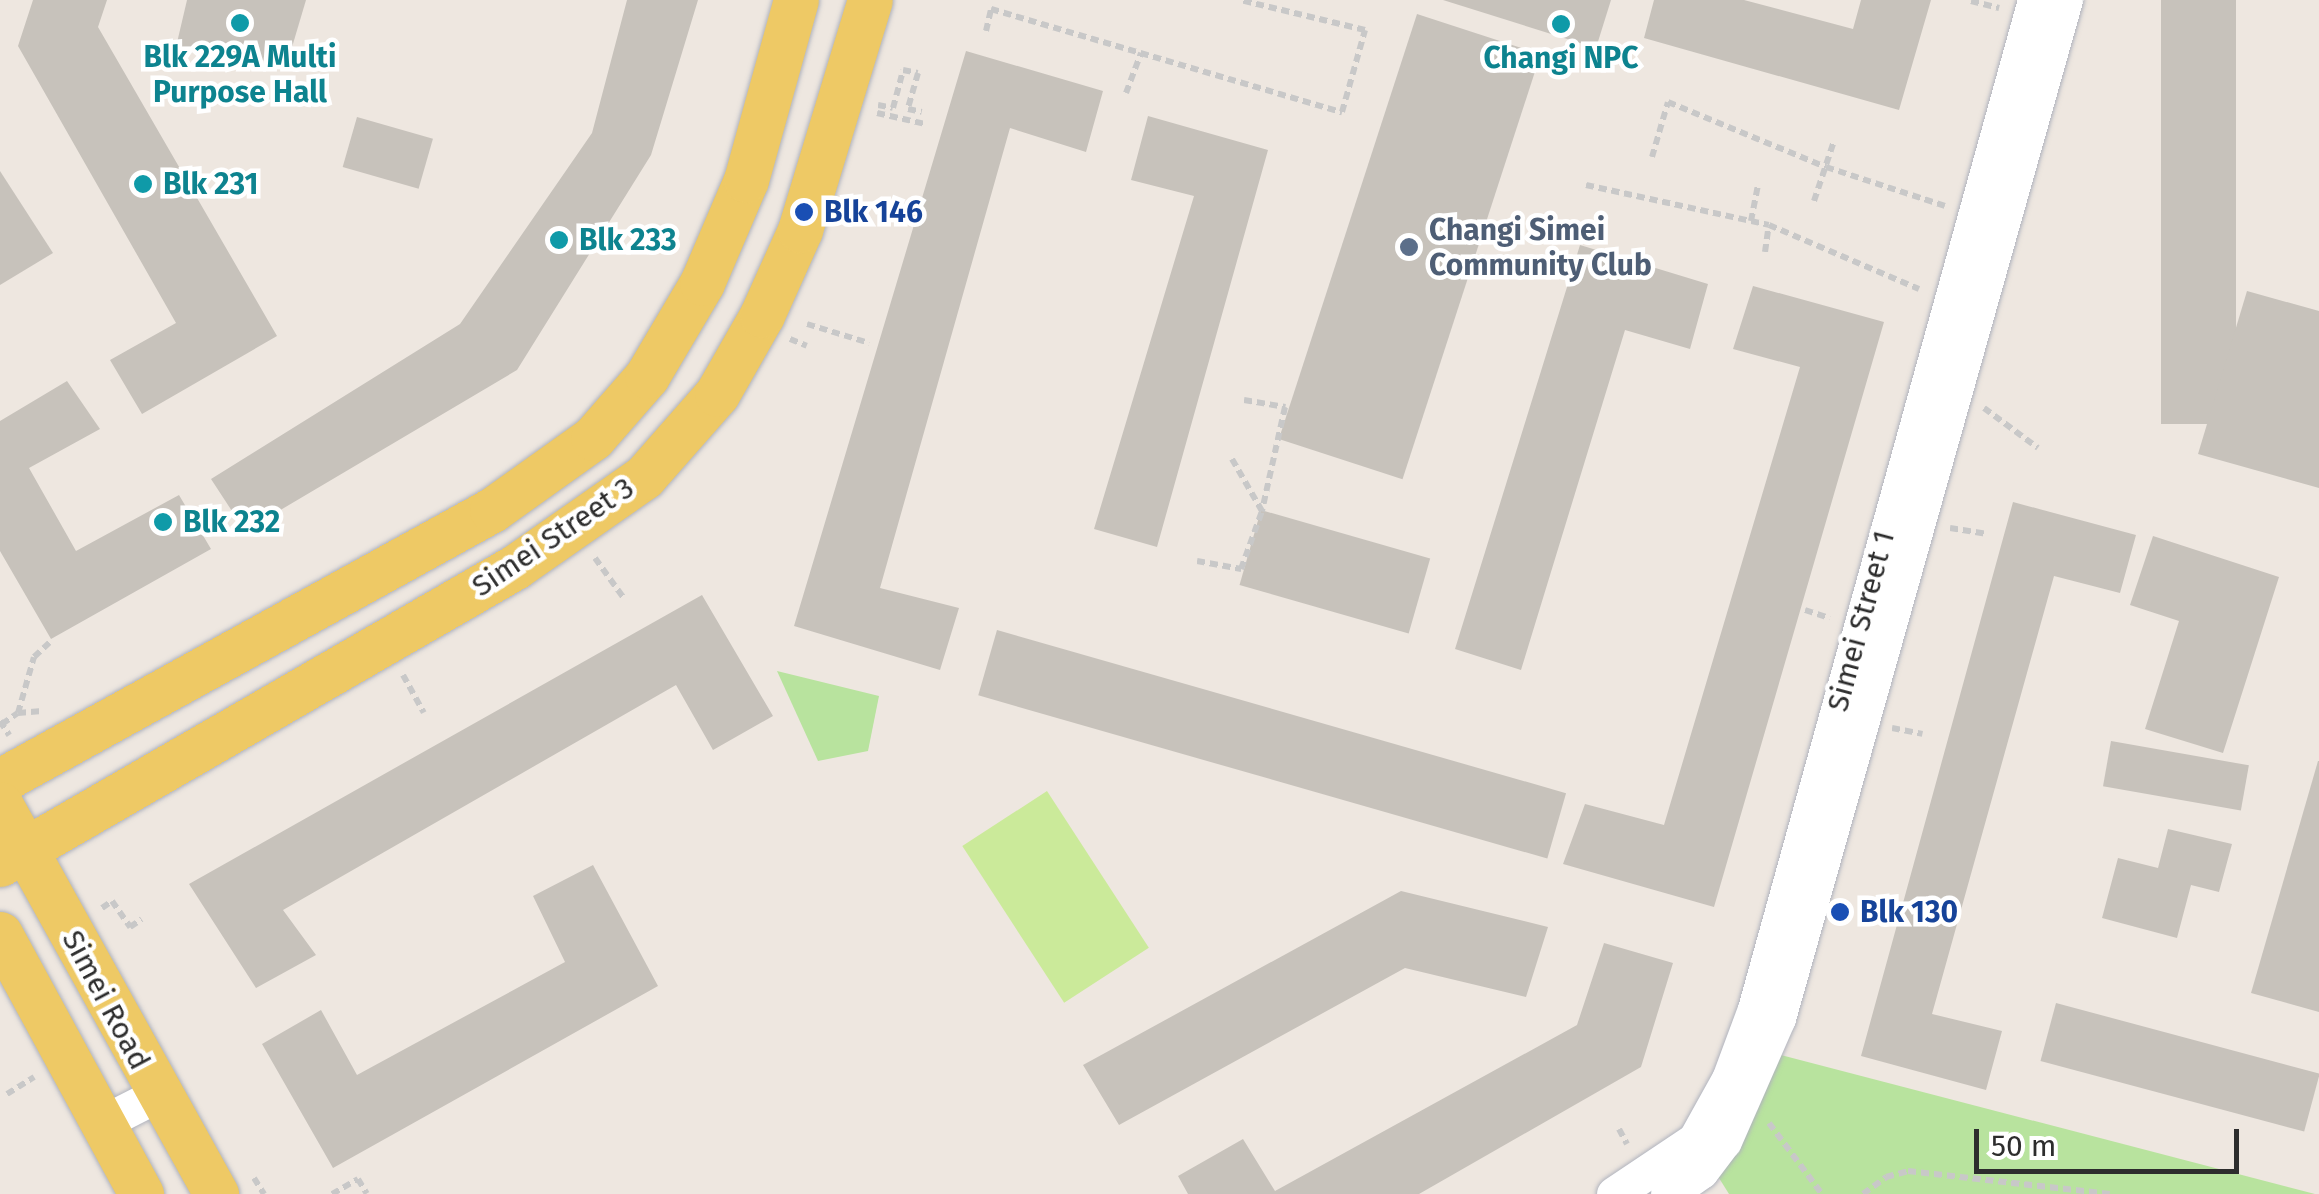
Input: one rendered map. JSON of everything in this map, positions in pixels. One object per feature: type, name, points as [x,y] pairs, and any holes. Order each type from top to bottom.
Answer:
[{"type":"main road","name":"Simei Street 3","points":[[0,781],[492,510],[594,438],[647,376],[702,283],[746,180],[796,0]]},
{"type":"main road","name":"Simei Street 3","points":[[12,856],[515,566],[644,477],[717,394],[762,315],[800,230],[870,0]]},
{"type":"main road","name":"Simei Road","points":[[0,804],[12,856],[216,1194]]},
{"type":"main road","name":"Simei Road","points":[[0,934],[141,1194]]},
{"type":"street","name":"Simei Street 1","points":[[1668,1194],[1701,1170],[1724,1142],[1778,1018],[2065,0]]},
{"type":"street","name":"Simei Street 1","points":[[1614,1194],[1695,1140],[1729,1079],[1755,1009],[2020,5]]},
{"type":"street","points":[[102,1123],[157,1094]]},
{"type":"path","points":[[986,31],[991,9],[1342,112],[1365,30],[1240,0]]},
{"type":"path","points":[[1971,0],[2020,5]]},
{"type":"path","points":[[1126,93],[1141,53]]},
{"type":"path","points":[[922,112],[908,109],[918,74],[903,70],[893,108],[875,109],[925,124]]},
{"type":"path","points":[[1652,157],[1668,102],[1826,166],[1951,208]]},
{"type":"path","points":[[1814,201],[1834,141]]},
{"type":"path","points":[[1586,185],[1770,225],[1920,289]]},
{"type":"path","points":[[1751,221],[1758,186]]},
{"type":"path","points":[[1765,252],[1770,225]]},
{"type":"path","points":[[808,324],[869,343]]},
{"type":"path","points":[[1197,561],[1241,569],[1262,511],[1285,407],[1244,400]]},
{"type":"path","points":[[1979,404],[2038,448]]},
{"type":"path","points":[[1232,459],[1262,511]]},
{"type":"path","points":[[1944,527],[1988,534]]},
{"type":"path","points":[[609,577],[623,598]]},
{"type":"path","points":[[1805,610],[1842,622]]},
{"type":"path","points":[[18,713],[34,657],[49,643]]},
{"type":"path","points":[[412,690],[424,713]]},
{"type":"path","points":[[2,724],[18,713],[56,705]]},
{"type":"path","points":[[1886,726],[1922,734]]},
{"type":"path","points":[[112,901],[130,926],[142,918]]},
{"type":"path","points":[[7,1094],[44,1071]]},
{"type":"path","points":[[1766,1120],[1822,1194]]},
{"type":"path","points":[[1863,1194],[1886,1176],[1908,1171],[2110,1194]]},
{"type":"path","points":[[332,1194],[358,1179],[367,1194]]},
{"type":"green space","points":[[777,671],[879,696],[868,751],[818,761]]},
{"type":"green space","points":[[1047,791],[1149,948],[1064,1003],[962,846]]},
{"type":"green space","points":[[1777,1054],[2315,1194],[1729,1194],[1714,1170]]},
{"type":"building","name":"Blk 231","points":[[33,0],[107,0],[98,27],[277,336],[142,414],[110,360],[176,323],[18,46]]},
{"type":"building","name":"Blk 229A Multi Purpose Hall","points":[[187,0],[306,0],[287,64],[176,47]]},
{"type":"building","name":"Blk 233","points":[[627,0],[698,0],[651,155],[517,370],[245,531],[211,479],[460,324],[592,133]]},
{"type":"building","name":"Changi NPC","points":[[1443,0],[1611,0],[1596,48]]},
{"type":"building","points":[[1654,0],[1744,0],[1853,29],[1861,0],[1931,0],[1899,110],[1644,38]]},
{"type":"building","points":[[2161,0],[2236,0],[2236,424],[2161,424]]},
{"type":"building","name":"Changi Simei Community Club","points":[[1417,14],[1541,54],[1403,479],[1279,439]]},
{"type":"building","points":[[966,51],[1103,91],[1086,152],[1010,128],[880,588],[959,608],[940,670],[794,626]]},
{"type":"building","points":[[1148,116],[1268,150],[1157,547],[1094,529],[1194,196],[1131,180]]},
{"type":"building","points":[[357,117],[433,139],[419,189],[343,167]]},
{"type":"building","points":[[0,171],[53,253],[0,285]]},
{"type":"building","points":[[1580,245],[1708,284],[1690,349],[1625,330],[1521,670],[1455,649]]},
{"type":"building","points":[[1753,286],[1884,322],[1714,907],[1563,864],[1585,804],[1664,825],[1800,367],[1733,349]]},
{"type":"building","points":[[2247,291],[2319,311],[2319,488],[2198,454]]},
{"type":"building","name":"Blk 232","points":[[67,381],[100,429],[29,468],[76,551],[179,495],[211,549],[51,639],[0,551],[0,421]]},
{"type":"building","points":[[2013,502],[2136,535],[2120,593],[2054,576],[1932,1014],[2002,1031],[1986,1090],[1861,1056]]},
{"type":"building","points":[[1261,510],[1430,559],[1409,633],[1240,585]]},
{"type":"building","points":[[2153,536],[2279,577],[2223,753],[2145,729],[2179,621],[2130,605]]},
{"type":"building","points":[[702,595],[773,716],[713,750],[676,685],[283,910],[316,955],[256,988],[189,884]]},
{"type":"building","points":[[997,630],[1566,793],[1547,859],[978,695]]},
{"type":"building","points":[[2111,741],[2249,765],[2241,811],[2103,786]]},
{"type":"building","points":[[2319,761],[2319,1012],[2251,993]]},
{"type":"building","points":[[2168,829],[2232,844],[2219,892],[2191,885],[2177,938],[2102,918],[2118,858],[2158,868]]},
{"type":"building","points":[[593,865],[658,986],[333,1168],[262,1044],[321,1010],[357,1075],[565,962],[533,896]]},
{"type":"building","points":[[1401,891],[1548,927],[1526,997],[1405,968],[1119,1125],[1083,1065]]},
{"type":"building","points":[[1604,943],[1673,963],[1641,1067],[1419,1194],[1188,1194],[1178,1176],[1243,1139],[1275,1191],[1577,1025]]},
{"type":"building","points":[[2056,1003],[2319,1073],[2304,1132],[2040,1061]]},
{"type":"place","name":"Blk 229A Multi Purpose Hall","points":[[240,23]]},
{"type":"place","name":"Changi NPC","points":[[1561,24]]},
{"type":"place","name":"Blk 231","points":[[143,184]]},
{"type":"place","name":"Blk 146","points":[[804,212]]},
{"type":"place","name":"Blk 233","points":[[559,240]]},
{"type":"place","name":"Changi Simei Community Club","points":[[1409,247]]},
{"type":"place","name":"Blk 232","points":[[163,522]]},
{"type":"place","name":"Blk 130","points":[[1840,912]]}]
